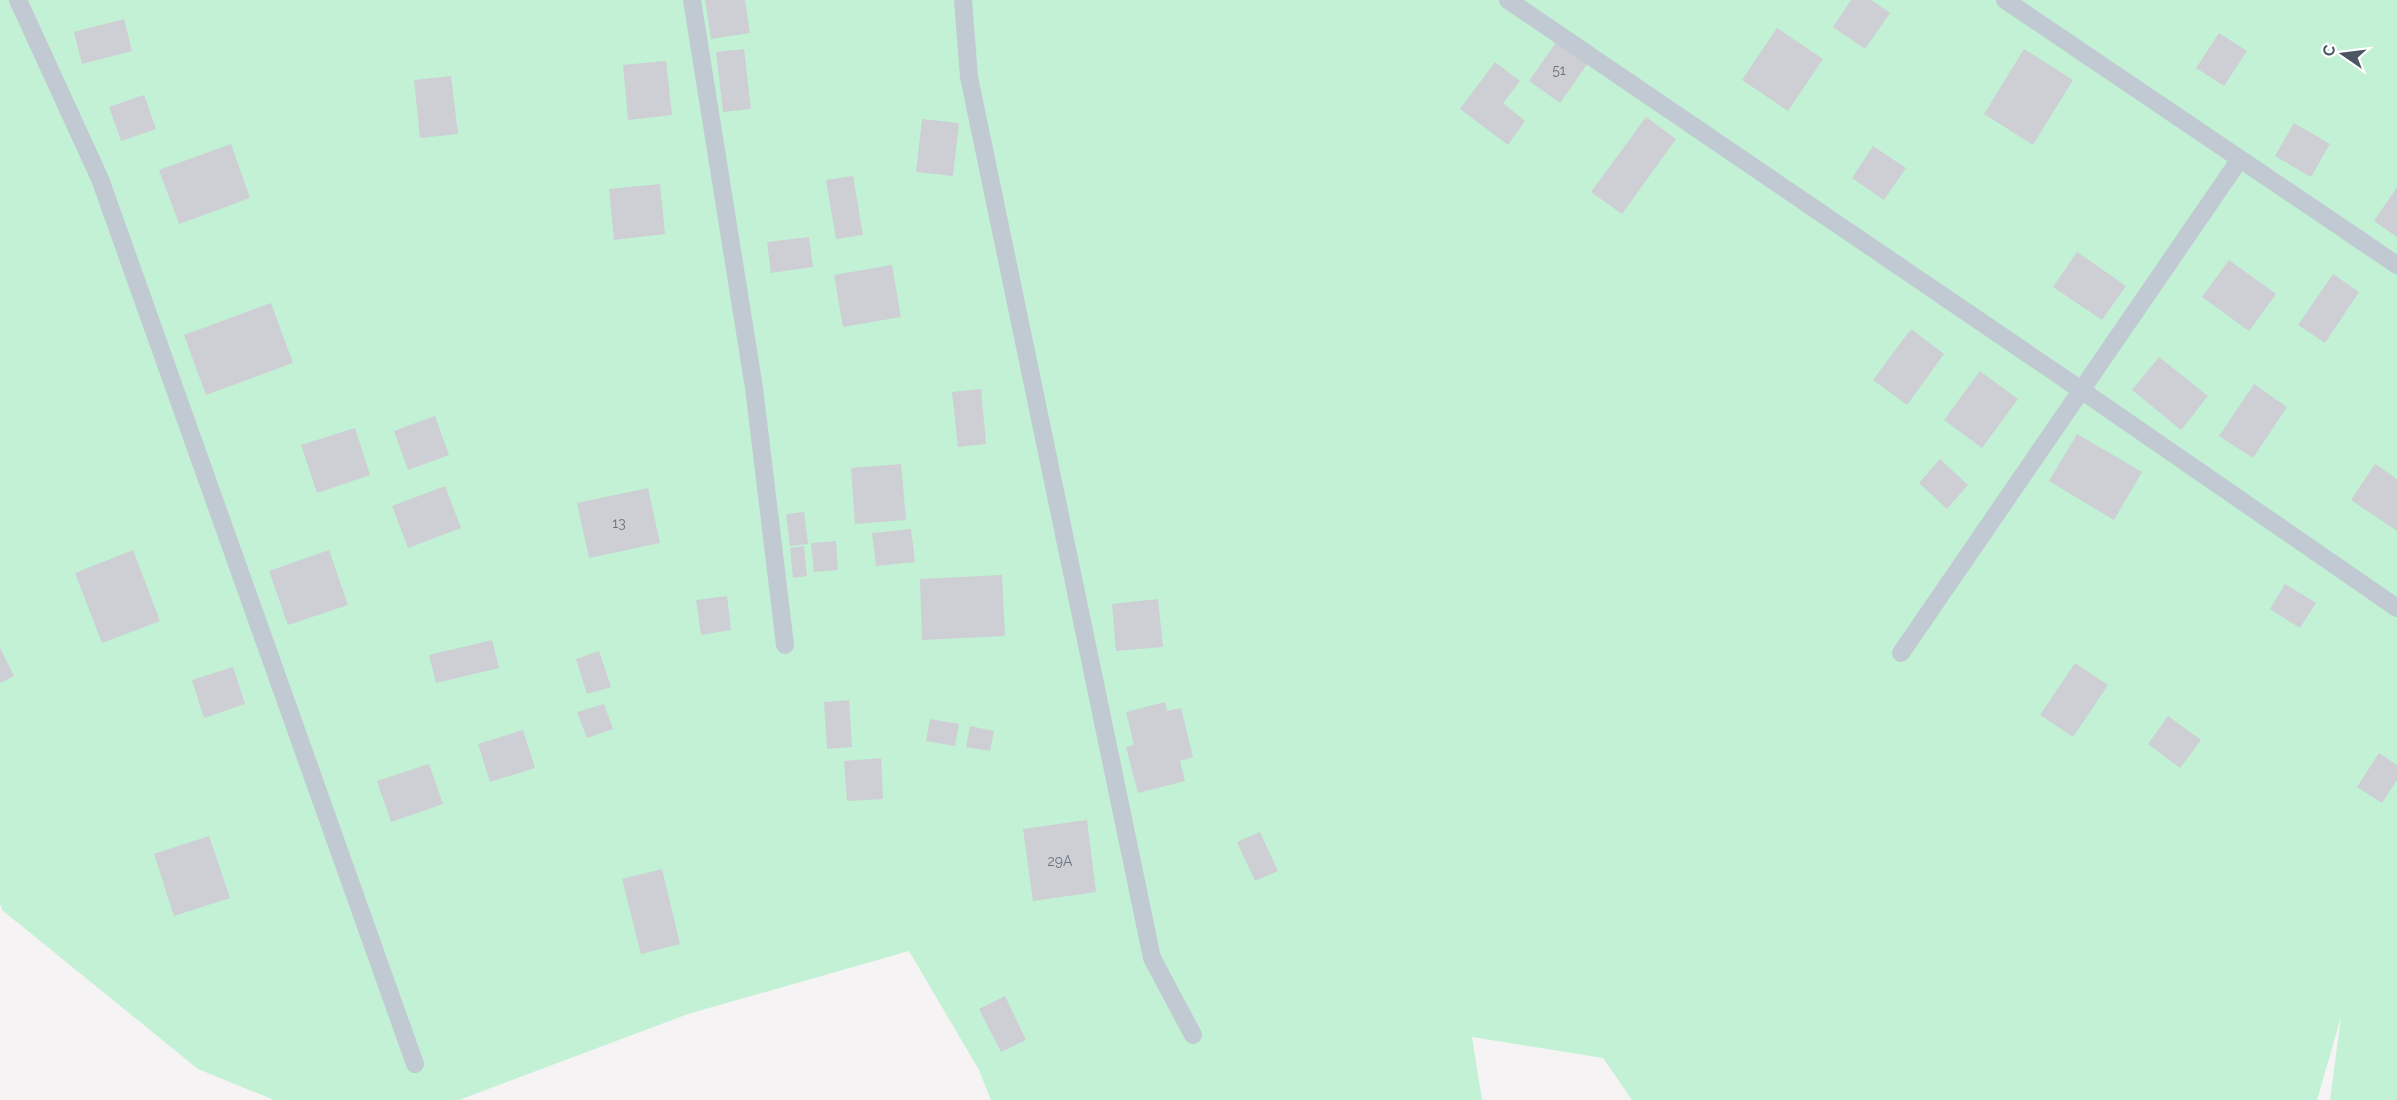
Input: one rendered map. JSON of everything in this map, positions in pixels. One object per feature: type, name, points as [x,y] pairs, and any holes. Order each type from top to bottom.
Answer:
[{"type":"lane","points":[[18,0],[100,179],[415,1064]]},
{"type":"lane","points":[[692,0],[754,388],[785,645]]},
{"type":"lane","points":[[963,0],[969,77],[1152,958],[1193,1035]]},
{"type":"lane","points":[[1508,0],[2397,608]]},
{"type":"lane","points":[[2005,0],[2397,265]]},
{"type":"lane","points":[[1901,653],[2241,159]]},
{"type":"green space","points":[[0,0],[2397,0],[2397,1100],[2330,1100],[2341,1017],[2317,1100],[1632,1100],[1603,1058],[1472,1037],[1482,1100],[991,1100],[979,1070],[909,951],[688,1014],[459,1100],[274,1100],[198,1069],[2,910],[0,904]]},
{"type":"building","points":[[705,0],[745,0],[750,33],[711,39]]},
{"type":"building","points":[[1851,0],[1871,0],[1890,13],[1865,49],[1833,27]]},
{"type":"building","points":[[124,19],[132,51],[82,64],[74,32]]},
{"type":"building","points":[[1777,28],[1823,59],[1788,111],[1742,80]]},
{"type":"building","points":[[2219,33],[2247,51],[2224,86],[2196,68]]},
{"type":"building","points":[[1559,38],[1590,60],[1560,103],[1529,81]]},
{"type":"building","points":[[744,49],[751,109],[723,112],[716,52]]},
{"type":"building","points":[[2024,49],[2073,80],[2033,145],[1984,114]]},
{"type":"building","points":[[666,61],[672,115],[628,120],[623,65]]},
{"type":"building","points":[[1495,62],[1520,81],[1503,103],[1525,121],[1508,145],[1460,109]]},
{"type":"building","points":[[451,76],[458,134],[420,138],[414,80]]},
{"type":"building","points":[[144,95],[156,129],[121,141],[109,107]]},
{"type":"building","points":[[1646,117],[1676,139],[1622,214],[1591,192]]},
{"type":"building","points":[[922,119],[959,123],[953,176],[916,172]]},
{"type":"building","points":[[2294,123],[2330,144],[2311,177],[2275,156]]},
{"type":"building","points":[[231,144],[250,198],[179,224],[159,170]]},
{"type":"building","points":[[1873,146],[1906,168],[1884,200],[1852,178]]},
{"type":"building","points":[[853,176],[863,235],[836,239],[826,180]]},
{"type":"building","points":[[660,184],[665,234],[614,240],[609,189]]},
{"type":"building","points":[[2397,187],[2397,237],[2374,221]]},
{"type":"building","points":[[809,237],[813,267],[771,273],[767,242]]},
{"type":"building","points":[[2077,252],[2126,286],[2102,320],[2053,287]]},
{"type":"building","points":[[2229,260],[2276,294],[2249,331],[2202,297]]},
{"type":"building","points":[[892,265],[901,317],[843,327],[834,275]]},
{"type":"building","points":[[2333,274],[2359,292],[2325,343],[2298,325]]},
{"type":"building","points":[[271,303],[293,363],[206,395],[184,335]]},
{"type":"building","points":[[1911,329],[1944,354],[1907,405],[1873,380]]},
{"type":"building","points":[[2159,357],[2208,396],[2181,430],[2132,390]]},
{"type":"building","points":[[1980,371],[2018,399],[1982,448],[1944,420]]},
{"type":"building","points":[[2254,384],[2287,407],[2253,458],[2219,436]]},
{"type":"building","points":[[981,389],[986,444],[958,447],[952,392]]},
{"type":"building","points":[[435,416],[449,455],[408,470],[394,431]]},
{"type":"building","points":[[355,428],[370,475],[317,493],[301,445]]},
{"type":"building","points":[[2077,434],[2142,472],[2114,520],[2049,481]]},
{"type":"building","points":[[1940,459],[1968,485],[1947,509],[1919,483]]},
{"type":"building","points":[[901,464],[906,520],[855,524],[851,468]]},
{"type":"building","points":[[2375,464],[2397,479],[2397,531],[2351,500]]},
{"type":"building","points":[[445,486],[461,528],[408,548],[392,506]]},
{"type":"building","points":[[648,488],[660,543],[589,558],[577,503]]},
{"type":"building","points":[[804,512],[808,544],[790,546],[786,514]]},
{"type":"building","points":[[911,529],[915,562],[876,566],[872,533]]},
{"type":"building","points":[[836,541],[838,570],[814,572],[811,543]]},
{"type":"building","points":[[804,546],[807,576],[793,578],[790,548]]},
{"type":"building","points":[[133,550],[160,621],[102,643],[75,573]]},
{"type":"building","points":[[329,550],[348,605],[288,625],[269,571]]},
{"type":"building","points":[[1002,575],[1005,636],[922,640],[920,579]]},
{"type":"building","points":[[2285,584],[2316,603],[2300,628],[2270,609]]},
{"type":"building","points":[[727,596],[731,630],[701,635],[696,600]]},
{"type":"building","points":[[1158,599],[1163,647],[1116,651],[1112,604]]},
{"type":"building","points":[[492,640],[499,668],[436,683],[429,655]]},
{"type":"building","points":[[0,648],[14,676],[0,683]]},
{"type":"building","points":[[599,651],[611,687],[587,694],[576,659]]},
{"type":"building","points":[[2075,663],[2108,685],[2073,737],[2040,715]]},
{"type":"building","points":[[233,667],[245,704],[204,718],[192,680]]},
{"type":"building","points":[[849,700],[852,747],[827,749],[824,702]]},
{"type":"building","points":[[1165,702],[1167,711],[1181,708],[1193,757],[1180,761],[1185,781],[1138,793],[1126,747],[1134,745],[1126,712]]},
{"type":"building","points":[[604,704],[613,729],[587,738],[577,712]]},
{"type":"building","points":[[2168,716],[2201,740],[2180,768],[2148,744]]},
{"type":"building","points":[[930,719],[959,724],[955,746],[926,741]]},
{"type":"building","points":[[970,726],[994,731],[990,751],[966,747]]},
{"type":"building","points":[[523,730],[535,768],[490,782],[478,744]]},
{"type":"building","points":[[2379,753],[2397,765],[2397,780],[2382,803],[2357,787]]},
{"type":"building","points":[[881,758],[883,799],[847,801],[844,761]]},
{"type":"building","points":[[429,764],[443,804],[391,822],[377,781]]},
{"type":"building","points":[[1087,820],[1096,892],[1033,901],[1023,829]]},
{"type":"building","points":[[1260,832],[1278,871],[1255,881],[1237,842]]},
{"type":"building","points":[[209,836],[230,898],[174,916],[154,854]]},
{"type":"building","points":[[662,869],[680,944],[641,954],[622,879]]},
{"type":"building","points":[[1005,996],[1026,1040],[1001,1052],[979,1009]]}]
